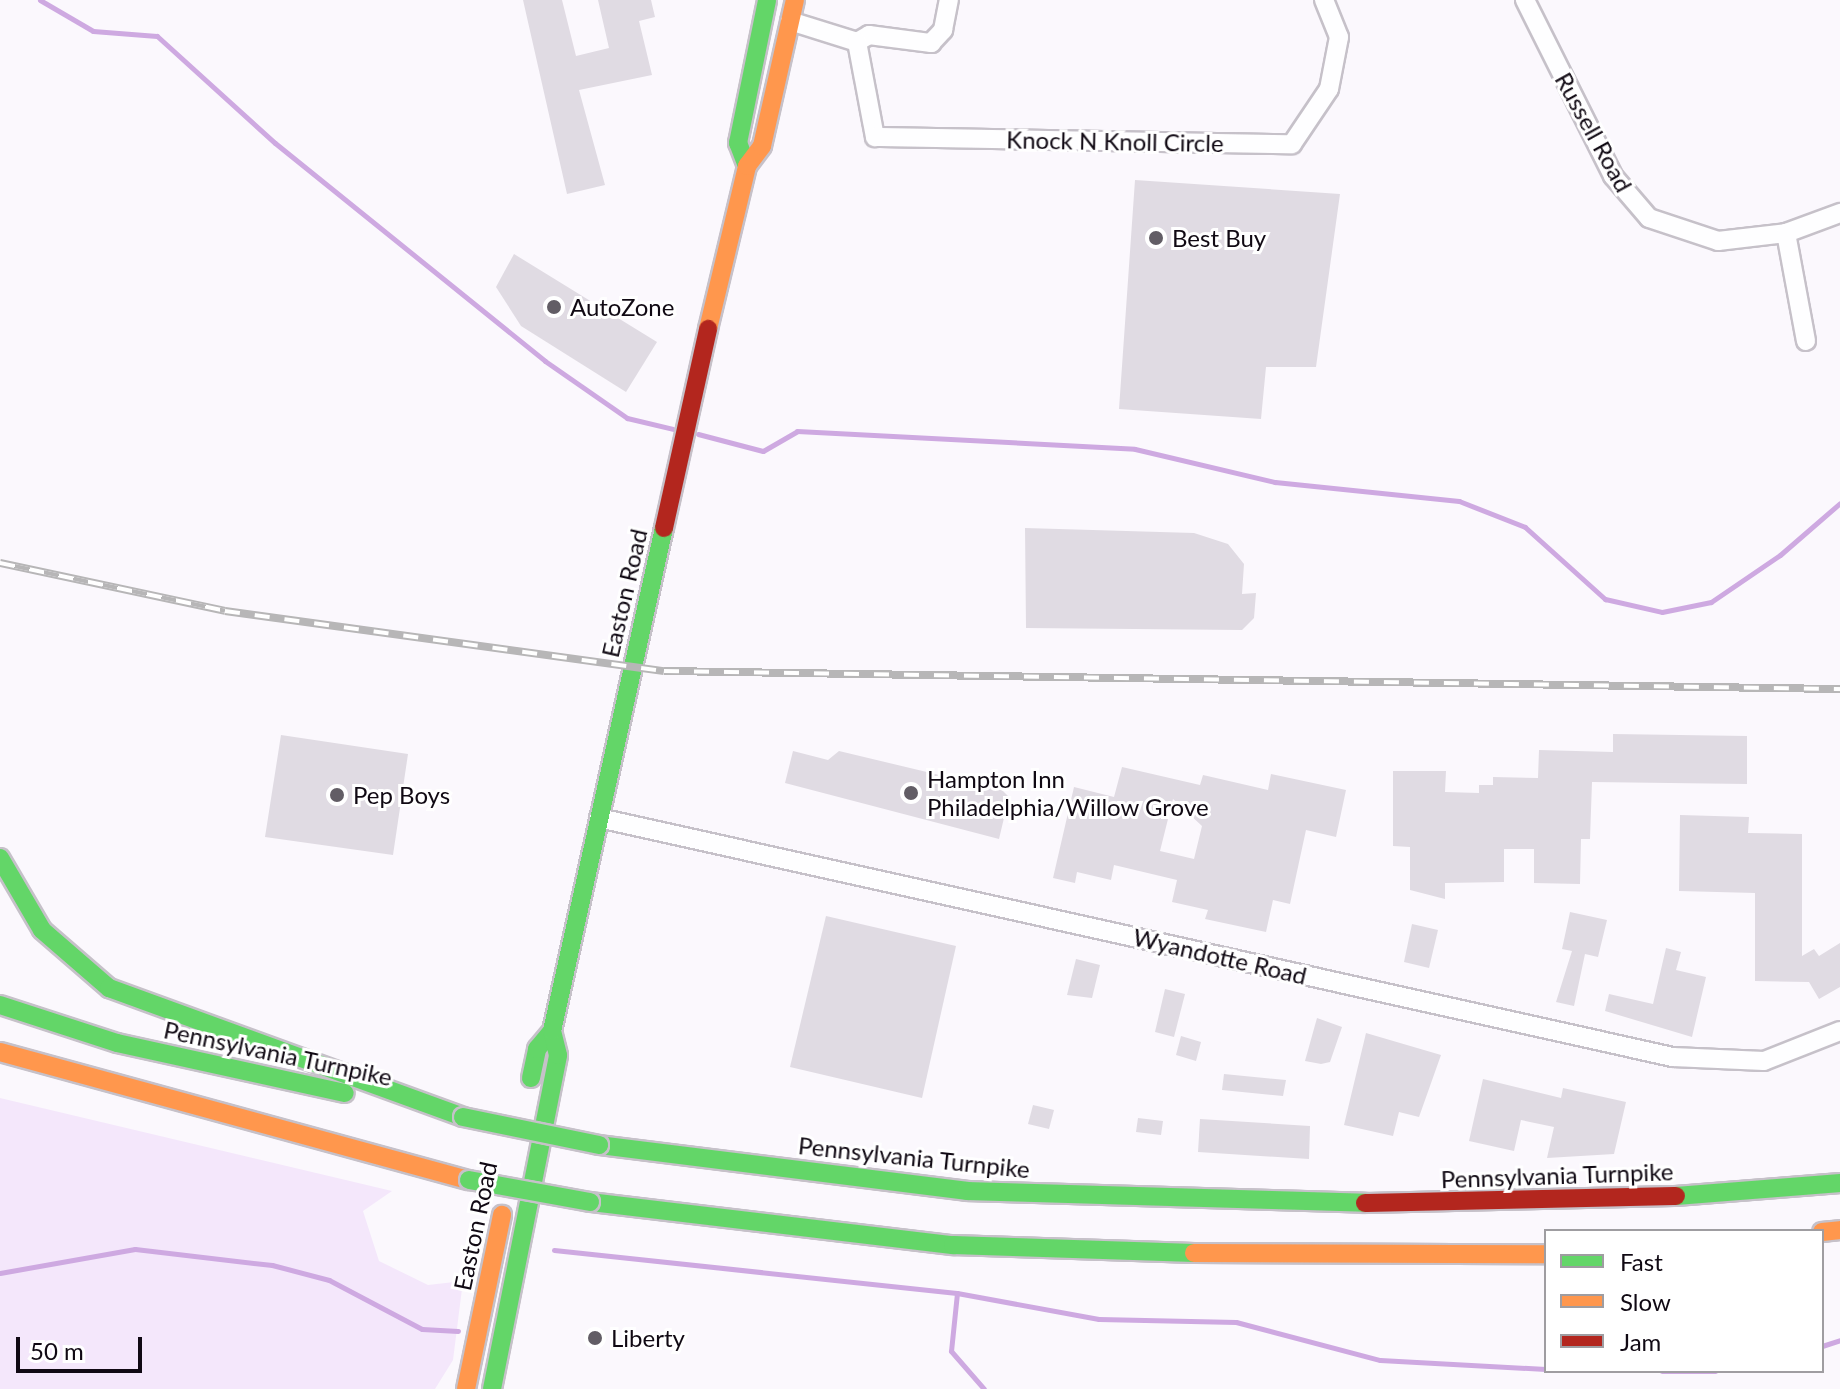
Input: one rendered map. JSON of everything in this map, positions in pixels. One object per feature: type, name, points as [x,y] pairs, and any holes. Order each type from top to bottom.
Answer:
[{"type":"main road","name":"Easton Road","points":[[747,166],[738,143],[767,0]]},
{"type":"main road","name":"Easton Road","points":[[492,1389],[558,1055],[552,1031],[681,445],[747,166],[762,146],[795,0]]},
{"type":"main road","points":[[0,858],[42,930],[109,988],[463,1117]]},
{"type":"main road","name":"Pennsylvania Turnpike","points":[[0,1005],[117,1043],[599,1145],[967,1191],[1295,1204],[1622,1200],[1840,1183]]},
{"type":"main road","name":"Easton Road","points":[[466,1389],[537,1049],[552,1031]]},
{"type":"main road","points":[[0,1052],[469,1180],[590,1202],[953,1245],[1283,1256],[1544,1254]]},
{"type":"main road","points":[[0,1069],[175,1102]]},
{"type":"street","points":[[790,21],[857,42],[869,35],[931,43],[943,30],[949,0]]},
{"type":"street","name":"Knock N Knoll Circle","points":[[857,42],[875,137],[1292,144],[1329,89],[1339,37],[1324,0]]},
{"type":"street","name":"Russell Road","points":[[1525,0],[1613,176],[1649,218],[1718,241],[1786,233],[1840,213]]},
{"type":"street","points":[[1786,233],[1806,341]]},
{"type":"street","name":"Wyandotte Road","points":[[599,818],[1673,1057],[1764,1061],[1840,1031]]},
{"type":"shaded area","points":[[0,1098],[392,1191],[363,1211],[379,1261],[428,1285],[463,1281],[453,1360],[435,1389],[0,1389]]},
{"type":"building","points":[[523,0],[562,0],[576,56],[609,48],[598,0],[651,0],[655,17],[639,21],[652,75],[579,90],[605,185],[567,194]]},
{"type":"building","points":[[1135,180],[1340,194],[1316,367],[1266,367],[1261,419],[1119,409]]},
{"type":"building","name":"AutoZone","points":[[514,254],[657,342],[626,392],[521,326],[496,287]]},
{"type":"building","points":[[1025,528],[1194,533],[1228,544],[1244,564],[1242,594],[1256,593],[1254,618],[1242,630],[1026,628]]},
{"type":"building","points":[[1613,734],[1747,736],[1747,784],[1592,782],[1590,839],[1581,839],[1580,884],[1534,883],[1534,849],[1504,849],[1504,882],[1445,883],[1445,899],[1410,890],[1410,847],[1393,846],[1393,771],[1446,771],[1445,792],[1479,793],[1479,785],[1493,785],[1493,777],[1538,778],[1539,750],[1613,752]]},
{"type":"building","name":"Pep Boys","points":[[281,735],[408,754],[393,855],[265,837]]},
{"type":"building","name":"Hampton Inn Philadelphia/Willow Grove","points":[[793,751],[828,760],[839,751],[1002,790],[1009,797],[999,839],[785,783]]},
{"type":"building","points":[[1122,767],[1200,785],[1203,775],[1268,790],[1271,774],[1346,790],[1336,837],[1306,830],[1290,904],[1273,900],[1266,932],[1205,919],[1208,910],[1172,902],[1177,880],[1114,865],[1111,880],[1077,872],[1075,883],[1053,878],[1074,787],[1114,797]],"holes":[[[1173,799],[1202,826],[1194,859],[1160,851]]]},
{"type":"building","points":[[1680,815],[1749,817],[1748,833],[1802,834],[1802,956],[1814,949],[1819,956],[1840,943],[1840,987],[1819,999],[1809,982],[1755,981],[1755,893],[1679,891]]},
{"type":"building","points":[[1570,912],[1607,920],[1598,957],[1585,954],[1574,1006],[1556,1002],[1572,951],[1562,949]]},
{"type":"building","points":[[826,916],[956,946],[922,1098],[790,1067]]},
{"type":"building","points":[[1412,924],[1438,930],[1429,968],[1404,962]]},
{"type":"building","points":[[1666,948],[1681,952],[1676,970],[1706,977],[1692,1037],[1605,1011],[1609,994],[1653,1004]]},
{"type":"building","points":[[1076,959],[1100,965],[1092,998],[1067,995]]},
{"type":"building","points":[[1165,989],[1185,994],[1174,1037],[1155,1032]]},
{"type":"building","points":[[1317,1018],[1342,1027],[1330,1062],[1321,1064],[1305,1061]]},
{"type":"building","points":[[1366,1033],[1441,1055],[1419,1117],[1399,1112],[1393,1136],[1344,1125]]},
{"type":"building","points":[[1181,1036],[1201,1042],[1196,1061],[1176,1055]]},
{"type":"building","points":[[1224,1074],[1286,1080],[1283,1096],[1222,1090]]},
{"type":"building","points":[[1483,1079],[1561,1098],[1563,1088],[1626,1102],[1614,1154],[1547,1158],[1554,1127],[1521,1120],[1514,1151],[1469,1141]]},
{"type":"building","points":[[1033,1105],[1054,1110],[1049,1129],[1028,1124]]},
{"type":"building","points":[[1138,1118],[1163,1121],[1161,1135],[1136,1132]]},
{"type":"building","points":[[1200,1119],[1310,1126],[1309,1159],[1198,1152]]},
{"type":"waterway","points":[[40,0],[93,31],[157,36],[275,143],[545,361],[627,418],[673,429]]},
{"type":"waterway","points":[[698,434],[763,451],[797,431],[1135,449],[1275,482],[1459,501],[1525,527],[1605,599],[1662,612],[1711,602],[1780,555],[1840,503]]},
{"type":"waterway","points":[[0,1273],[135,1249],[272,1265],[329,1280],[422,1329],[458,1331]]},
{"type":"waterway","points":[[554,1250],[957,1293],[1099,1319],[1236,1322],[1380,1360],[1544,1369]]},
{"type":"waterway","points":[[957,1293],[951,1351],[984,1389]]},
{"type":"waterway","points":[[1824,1345],[1840,1340]]},
{"type":"railway","points":[[0,563],[225,611],[664,671],[1840,689]]},
{"type":"traffic: fast","points":[[747,166],[738,143],[767,0]]},
{"type":"traffic: fast","points":[[492,1389],[558,1055],[552,1031],[664,528]]},
{"type":"traffic: fast","points":[[0,858],[42,930],[109,988],[463,1117]]},
{"type":"traffic: fast","points":[[0,1005],[117,1043],[345,1093]]},
{"type":"traffic: fast","points":[[531,1078],[537,1049],[552,1031]]},
{"type":"traffic: fast","points":[[463,1117],[599,1145]]},
{"type":"traffic: fast","points":[[599,1145],[967,1191],[1365,1203]]},
{"type":"traffic: fast","points":[[469,1180],[590,1202]]},
{"type":"traffic: fast","points":[[1676,1196],[1840,1183]]},
{"type":"traffic: fast","points":[[590,1202],[953,1245],[1194,1253]]},
{"type":"traffic: slow","points":[[708,329],[747,166],[762,146],[795,0]]},
{"type":"traffic: slow","points":[[0,1052],[469,1180]]},
{"type":"traffic: slow","points":[[466,1389],[502,1215]]},
{"type":"traffic: slow","points":[[1824,1232],[1840,1230]]},
{"type":"traffic: slow","points":[[1194,1253],[1544,1254]]},
{"type":"traffic: jam","points":[[664,528],[708,329]]},
{"type":"traffic: jam","points":[[1365,1203],[1676,1196]]},
{"type":"place","name":"Best Buy","points":[[1156,238]]},
{"type":"place","name":"AutoZone","points":[[554,307]]},
{"type":"place","name":"Hampton Inn Philadelphia/Willow Grove","points":[[911,793]]},
{"type":"place","name":"Pep Boys","points":[[337,795]]},
{"type":"place","name":"Liberty","points":[[595,1338]]}]
